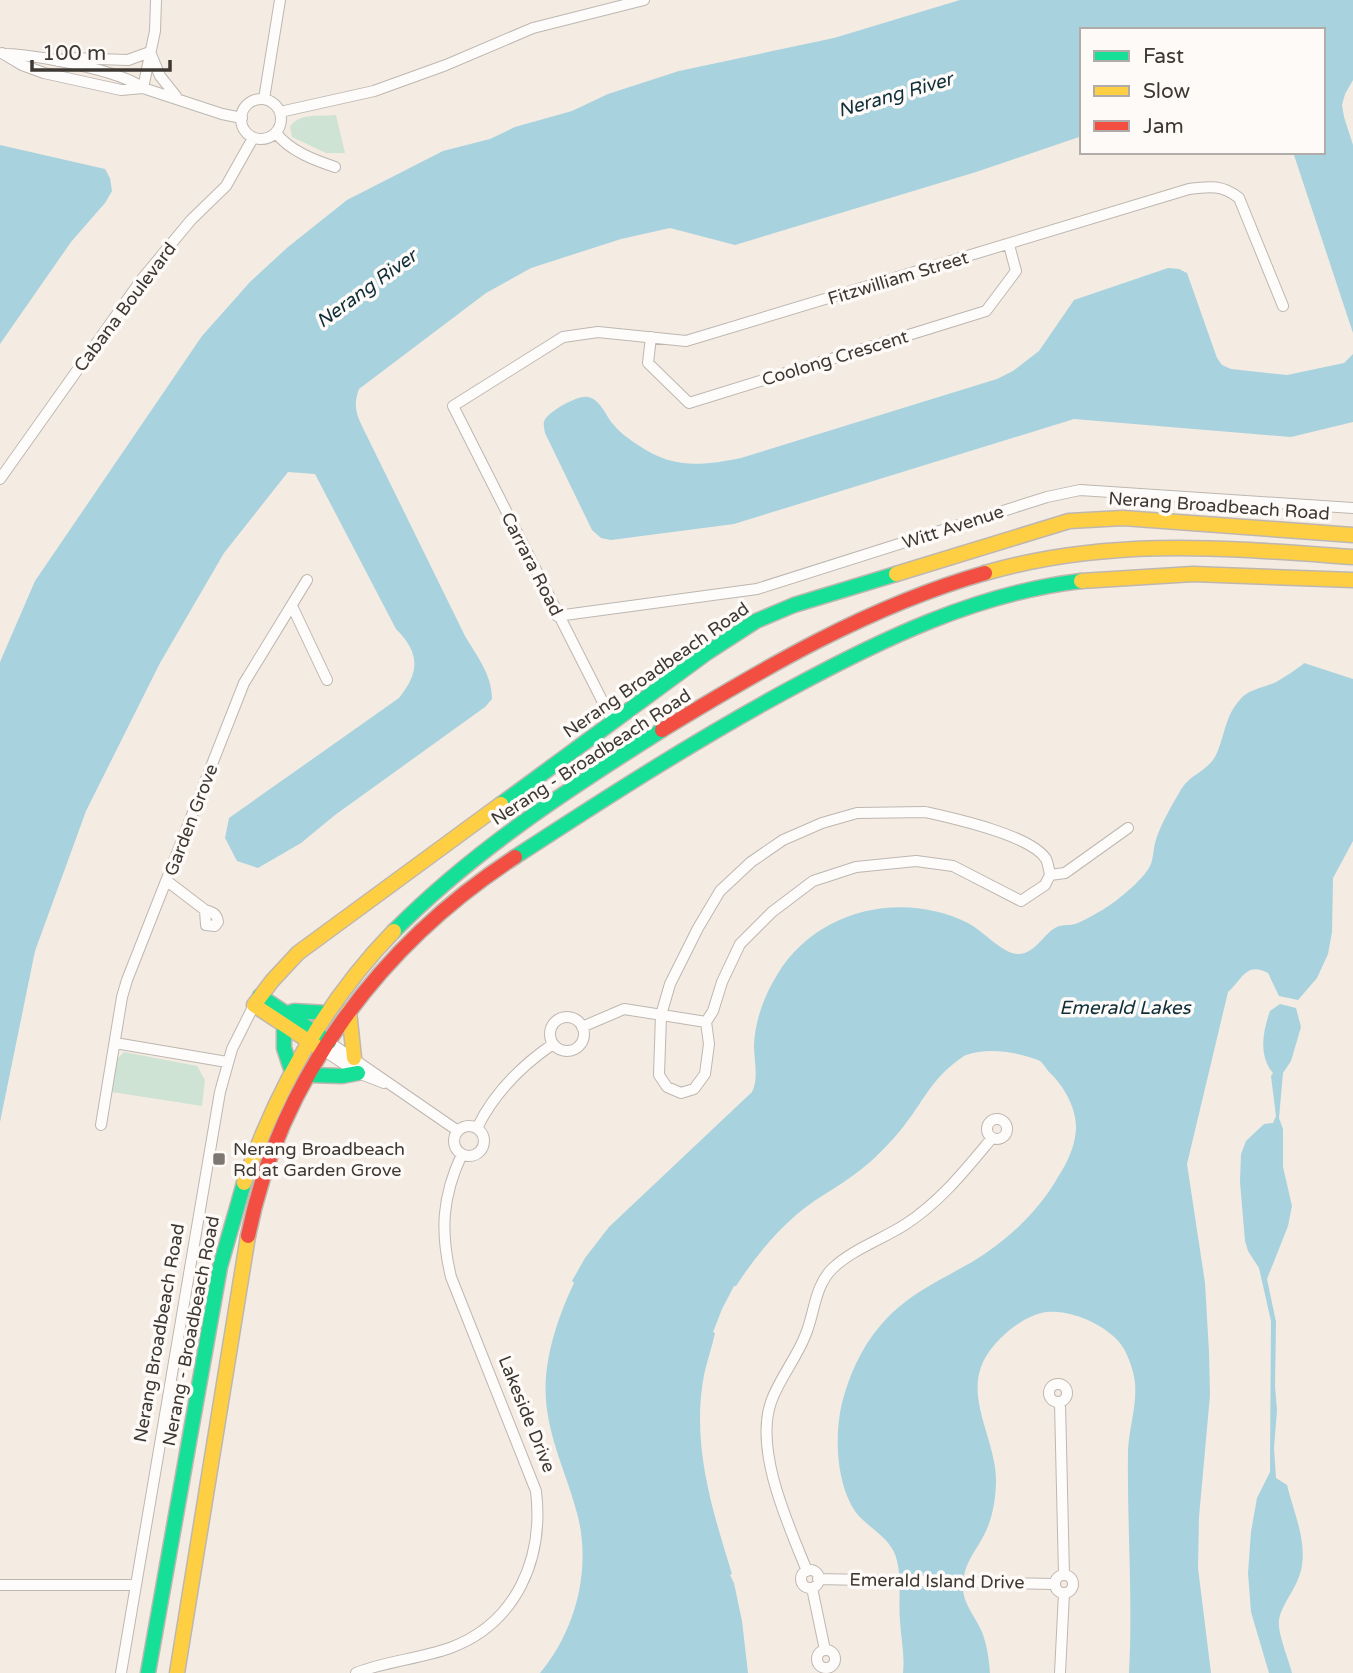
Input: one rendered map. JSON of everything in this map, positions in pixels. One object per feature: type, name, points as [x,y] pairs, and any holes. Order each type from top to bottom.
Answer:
[{"type":"main road","name":"Nerang Broadbeach Road","points":[[257,1001],[283,969],[314,940],[733,635],[774,612],[1052,525],[1084,519],[1123,518],[1353,535]]},
{"type":"main road","name":"Nerang - Broadbeach Road","points":[[148,1673],[220,1267],[254,1149],[291,1069],[311,1036],[364,964],[405,920],[451,879],[522,823],[592,775],[696,710],[795,654],[911,597],[981,573],[1070,554],[1116,549],[1188,547],[1353,557]]},
{"type":"main road","name":"Nerang - Broadbeach Road","points":[[177,1673],[245,1245],[258,1194],[275,1143],[326,1046],[349,1011],[386,966],[426,924],[491,873],[656,767],[765,702],[853,654],[907,629],[996,598],[1101,578],[1198,574],[1353,580]]},
{"type":"main road","points":[[257,1001],[326,1046]]},
{"type":"main road","points":[[291,1069],[284,1048],[285,1019],[294,1011],[327,1013]]},
{"type":"main road","points":[[349,1011],[354,1058]]},
{"type":"main road","points":[[309,1075],[342,1076],[358,1073]]},
{"type":"street","points":[[142,88],[156,21],[156,0]]},
{"type":"street","points":[[264,99],[280,0]]},
{"type":"street","points":[[280,112],[374,91],[446,65],[533,28],[644,0]]},
{"type":"street","points":[[58,61],[68,58],[128,60],[150,51]]},
{"type":"street","points":[[150,51],[160,76],[178,98]]},
{"type":"street","points":[[1,53],[44,73],[121,90],[142,88]]},
{"type":"street","points":[[1,53],[58,61],[125,78],[142,88],[242,118]]},
{"type":"street","points":[[264,99],[276,106],[280,112],[281,123],[276,133],[263,139],[253,138],[245,131],[242,118],[246,107],[264,99]]},
{"type":"street","points":[[276,133],[283,143],[335,167]]},
{"type":"street","name":"Cabana Boulevard","points":[[0,480],[142,279],[191,220],[226,186],[253,138]]},
{"type":"street","name":"Fitzwilliam Street","points":[[453,406],[563,337],[598,332],[686,341],[1189,189],[1210,186],[1227,189],[1240,198],[1283,306]]},
{"type":"street","name":"Coolong Crescent","points":[[651,337],[648,363],[690,402],[986,312],[1016,271],[1009,245]]},
{"type":"street","name":"Carrara Road","points":[[453,406],[613,722]]},
{"type":"street","name":"Witt Avenue","points":[[558,616],[757,589],[1047,497],[1080,491],[1353,508]]},
{"type":"street","name":"Garden Grove","points":[[101,1125],[127,980],[244,683],[307,580]]},
{"type":"street","points":[[292,607],[327,680]]},
{"type":"street","points":[[925,811],[980,824],[1023,842],[1045,858],[1050,875],[1045,885],[1021,901],[953,866],[916,861],[856,867],[813,881],[772,912],[740,944],[706,1022],[709,1044],[705,1074],[694,1089],[681,1093],[667,1087],[659,1075],[661,1015],[670,984],[720,891],[751,862],[783,840],[822,822],[858,813],[925,811]]},
{"type":"street","points":[[1050,875],[1065,873],[1128,828]]},
{"type":"street","points":[[167,881],[205,910]]},
{"type":"street","name":"Nerang Broadbeach Road","points":[[121,1673],[211,1141],[227,1062],[257,1001]]},
{"type":"street","points":[[582,1027],[624,1009],[706,1022]]},
{"type":"street","points":[[561,1018],[573,1018],[582,1027],[583,1039],[575,1049],[563,1051],[553,1044],[550,1032],[552,1026],[561,1018]]},
{"type":"street","points":[[115,1044],[227,1062]]},
{"type":"street","points":[[477,1128],[494,1099],[526,1062],[553,1044]]},
{"type":"street","points":[[326,1046],[354,1058],[458,1131]]},
{"type":"street","points":[[326,1046],[358,1073],[388,1084]]},
{"type":"street","points":[[467,1126],[477,1128],[483,1136],[482,1149],[472,1155],[462,1153],[455,1143],[458,1131],[467,1126]]},
{"type":"street","points":[[807,1571],[780,1505],[771,1468],[767,1432],[770,1404],[806,1334],[818,1290],[830,1270],[844,1258],[876,1242],[929,1207],[992,1138]]},
{"type":"street","name":"Lakeside Drive","points":[[356,1673],[377,1664],[449,1648],[470,1639],[514,1598],[535,1551],[539,1512],[536,1490],[451,1277],[444,1247],[443,1228],[447,1196],[462,1153]]},
{"type":"street","points":[[1060,1403],[1064,1575]]},
{"type":"street","points":[[815,1583],[806,1587],[801,1582],[802,1575],[807,1571],[814,1572],[825,1650]]},
{"type":"street","points":[[1064,1575],[1071,1578],[1073,1584],[1071,1590],[1064,1593],[1057,1590],[1055,1584],[1058,1577],[1064,1575]]},
{"type":"street","name":"Emerald Island Drive","points":[[815,1583],[882,1580],[1055,1584]]},
{"type":"street","points":[[0,1585],[136,1585]]},
{"type":"street","points":[[1060,1673],[1064,1593]]},
{"type":"green space","points":[[336,115],[345,153],[326,153],[292,137],[290,127],[299,119]]},
{"type":"green space","points":[[124,1052],[197,1066],[205,1080],[202,1106],[112,1092],[116,1060]]},
{"type":"water","name":"Nerang River","points":[[960,0],[1353,0],[1353,80],[1342,105],[1353,145],[1353,333],[1294,154],[1325,154],[1325,28],[1080,28],[1080,137],[976,172],[735,245],[670,228],[621,239],[531,268],[486,293],[359,389],[356,406],[361,424],[465,636],[483,666],[492,699],[485,707],[335,815],[301,843],[258,868],[237,861],[225,838],[229,818],[399,698],[414,671],[410,646],[396,629],[315,474],[288,472],[224,553],[160,663],[86,811],[35,951],[0,1122],[0,662],[35,581],[202,336],[250,282],[288,247],[347,200],[443,151],[490,139],[515,127],[572,111],[608,94],[679,71],[834,38]]},
{"type":"water","points":[[0,145],[105,169],[112,191],[71,242],[0,344]]},
{"type":"water","points":[[1168,268],[1187,273],[1217,358],[1222,365],[1231,369],[1287,375],[1344,363],[1353,354],[1353,422],[1291,437],[1074,419],[734,524],[611,540],[601,538],[592,530],[545,433],[544,423],[550,414],[570,401],[588,397],[599,404],[625,436],[663,458],[700,464],[741,458],[997,379],[1013,371],[1039,351],[1074,300]]},
{"type":"water","name":"Emerald Lakes","points":[[1304,663],[1353,679],[1353,841],[1333,878],[1332,932],[1328,954],[1317,978],[1298,1000],[1279,996],[1268,973],[1254,969],[1245,974],[1228,992],[1187,1164],[1205,1283],[1209,1352],[1210,1395],[1199,1517],[1198,1568],[1211,1673],[1129,1673],[1128,1451],[1135,1400],[1134,1374],[1124,1349],[1101,1327],[1068,1313],[1047,1312],[1027,1319],[999,1340],[985,1358],[978,1381],[980,1409],[992,1451],[996,1480],[991,1519],[967,1565],[963,1589],[967,1605],[984,1637],[990,1673],[903,1673],[897,1560],[887,1541],[858,1515],[845,1490],[839,1461],[839,1416],[856,1363],[880,1326],[911,1297],[972,1262],[1009,1235],[1041,1202],[1070,1154],[1076,1121],[1069,1098],[1060,1084],[1038,1060],[993,1051],[966,1055],[947,1069],[899,1132],[869,1163],[802,1210],[779,1231],[734,1286],[722,1309],[713,1332],[715,1333],[704,1375],[700,1426],[711,1501],[742,1621],[748,1673],[540,1673],[553,1656],[571,1618],[578,1597],[583,1555],[577,1513],[551,1429],[546,1400],[549,1355],[562,1311],[574,1283],[572,1281],[585,1258],[609,1227],[752,1092],[756,1069],[754,1045],[758,1018],[777,975],[794,953],[814,935],[837,921],[862,912],[915,908],[942,913],[968,923],[1005,950],[1017,954],[1033,948],[1057,927],[1075,924],[1093,915],[1122,896],[1147,872],[1158,834],[1171,806],[1186,783],[1213,760],[1230,714],[1238,702],[1250,692],[1277,682]]},
{"type":"water","points":[[1280,1004],[1296,1008],[1301,1027],[1291,1061],[1283,1073],[1279,1118],[1283,1129],[1283,1167],[1292,1206],[1288,1226],[1267,1279],[1276,1322],[1276,1478],[1287,1485],[1303,1555],[1300,1573],[1279,1620],[1281,1639],[1292,1673],[1269,1673],[1251,1612],[1248,1573],[1251,1532],[1257,1498],[1270,1472],[1271,1321],[1259,1268],[1245,1241],[1240,1182],[1241,1154],[1246,1141],[1264,1124],[1273,1123],[1276,1116],[1271,1076],[1273,1073],[1265,1059],[1263,1043],[1270,1011]]},
{"type":"traffic: fast","points":[[501,804],[708,652],[756,621],[794,605],[896,574]]},
{"type":"traffic: fast","points":[[515,857],[718,729],[858,654],[930,621],[967,608],[1004,596],[1081,581]]},
{"type":"traffic: fast","points":[[394,931],[488,848],[591,775],[662,730]]},
{"type":"traffic: fast","points":[[260,996],[329,1042]]},
{"type":"traffic: fast","points":[[286,1014],[294,1011],[327,1013]]},
{"type":"traffic: fast","points":[[284,1025],[284,1048],[291,1069]]},
{"type":"traffic: fast","points":[[309,1075],[342,1076],[358,1073]]},
{"type":"traffic: fast","points":[[148,1673],[220,1267],[244,1183]]},
{"type":"traffic: slow","points":[[896,574],[1069,521],[1123,518],[1353,535]]},
{"type":"traffic: slow","points":[[985,573],[1077,554],[1168,548],[1353,557]]},
{"type":"traffic: slow","points":[[1081,581],[1193,574],[1353,580]]},
{"type":"traffic: slow","points":[[316,1046],[254,1005],[272,981],[298,953],[501,804]]},
{"type":"traffic: slow","points":[[244,1183],[272,1114],[305,1048],[346,987],[394,931]]},
{"type":"traffic: slow","points":[[349,1011],[354,1058]]},
{"type":"traffic: slow","points":[[177,1673],[248,1236]]},
{"type":"traffic: jam","points":[[662,730],[778,662],[859,621],[900,603],[985,573]]},
{"type":"traffic: jam","points":[[248,1236],[263,1178],[284,1122],[311,1070],[343,1020],[380,973],[421,931],[466,892],[515,857]]},
{"type":"place","name":"Nerang Broadbeach Rd at Garden Grove","points":[[219,1159]]}]
